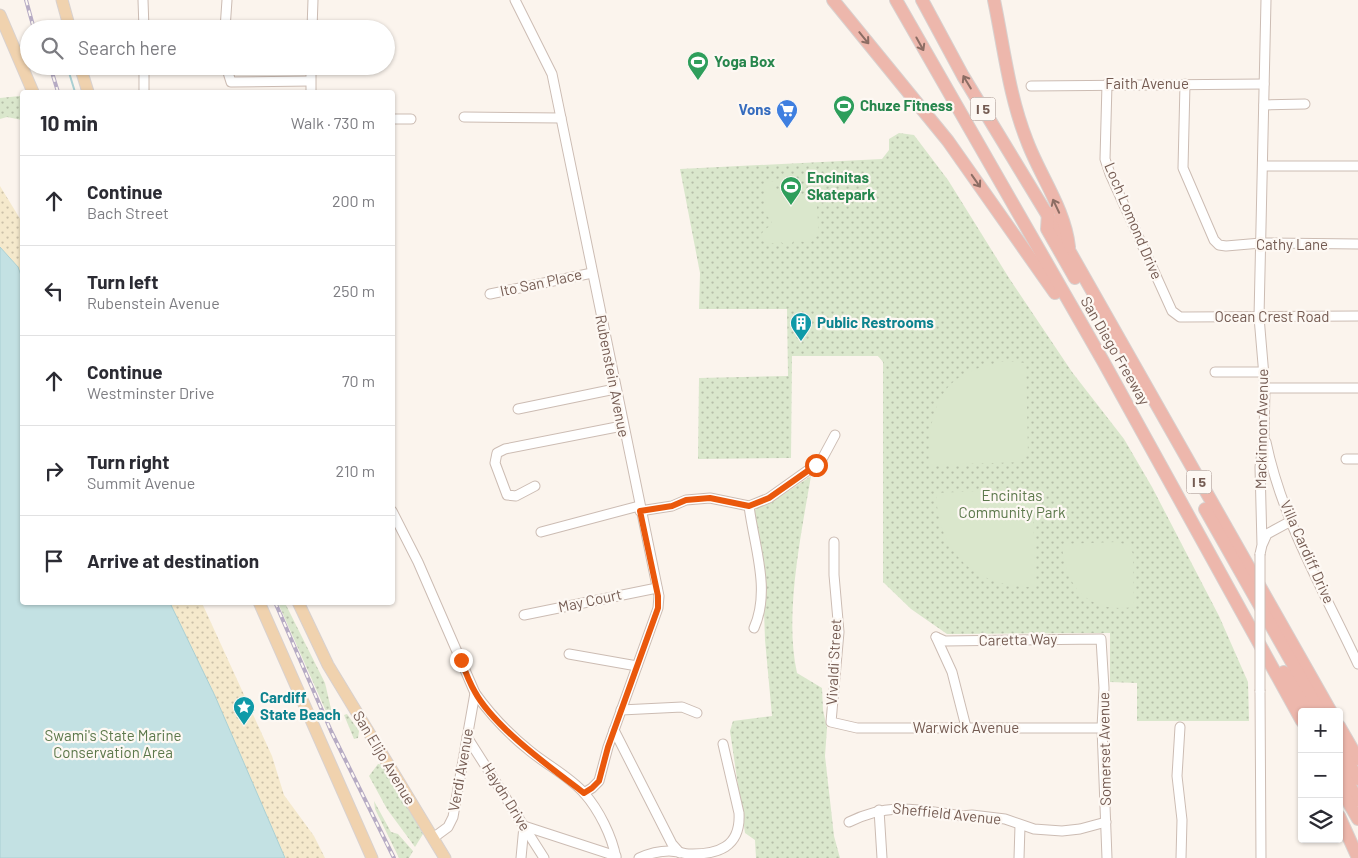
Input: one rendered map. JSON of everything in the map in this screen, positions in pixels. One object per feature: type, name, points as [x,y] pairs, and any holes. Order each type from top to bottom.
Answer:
[{"type":"highway","points":[[833,0],[948,141],[1103,361]]},
{"type":"highway","points":[[994,0],[1013,104],[1027,143],[1067,229],[1070,252]]},
{"type":"highway","name":"San Diego Freeway","points":[[896,1],[1103,361],[1298,711]]},
{"type":"highway","name":"San Diego Freeway","points":[[922,1],[963,76],[1070,252],[1329,708]]},
{"type":"highway","points":[[1048,214],[1047,229],[1318,708]]},
{"type":"highway","points":[[1026,228],[1037,236],[1272,653],[1298,709]]},
{"type":"highway","points":[[1343,733],[1358,759]]},
{"type":"highway","points":[[1343,753],[1358,779]]},
{"type":"highway","points":[[1343,774],[1358,800]]},
{"type":"highway","points":[[1343,793],[1358,819]]},
{"type":"highway","points":[[1343,825],[1358,858]]},
{"type":"main road","points":[[62,0],[68,20]]},
{"type":"main road","points":[[0,15],[20,62]]},
{"type":"main road","points":[[26,75],[32,90]]},
{"type":"main road","points":[[83,75],[87,90]]},
{"type":"main road","points":[[260,605],[372,858]]},
{"type":"main road","name":"San Elijo Avenue","points":[[299,605],[328,665],[444,858]]},
{"type":"street","points":[[144,0],[144,20]]},
{"type":"street","points":[[226,20],[227,0]]},
{"type":"street","points":[[312,20],[313,0]]},
{"type":"street","name":"Rubenstein Avenue","points":[[515,0],[552,74],[656,588],[658,608],[614,730],[599,781],[584,793]]},
{"type":"street","name":"Rubenstein Avenue","points":[[522,0],[526,21]]},
{"type":"street","name":"Mackinnon Avenue","points":[[1261,858],[1260,467],[1264,437],[1265,388],[1259,317],[1264,166],[1266,0]]},
{"type":"street","points":[[144,75],[144,90]]},
{"type":"street","points":[[229,75],[231,82],[310,81]]},
{"type":"street","points":[[310,75],[311,90]]},
{"type":"street","name":"Loch Lomond Drive","points":[[1106,84],[1105,159],[1110,174],[1172,311],[1185,317]]},
{"type":"street","name":"Cathy Lane","points":[[1185,84],[1183,168],[1214,240],[1219,245],[1358,244]]},
{"type":"street","name":"Faith Avenue","points":[[1031,86],[1264,84]]},
{"type":"street","points":[[1264,105],[1305,104]]},
{"type":"street","points":[[464,117],[561,118]]},
{"type":"street","points":[[395,118],[410,119]]},
{"type":"street","points":[[1264,166],[1358,166]]},
{"type":"street","name":"Ito San Place","points":[[490,294],[592,273]]},
{"type":"street","name":"Ocean Crest Road","points":[[1185,317],[1358,316]]},
{"type":"street","points":[[1215,372],[1264,372]]},
{"type":"street","points":[[1265,388],[1358,388]]},
{"type":"street","points":[[518,409],[615,389]]},
{"type":"street","points":[[535,486],[516,496],[506,495],[495,463],[497,453],[505,449],[622,426]]},
{"type":"street","points":[[541,532],[640,508],[672,506],[686,500],[710,498],[749,506],[769,498],[821,461],[836,435]]},
{"type":"street","name":"Villa Cardiff Drive","points":[[1264,437],[1270,461],[1291,521],[1358,664]]},
{"type":"street","points":[[1346,459],[1358,459]]},
{"type":"street","points":[[749,506],[752,530],[760,561],[761,613],[754,628]]},
{"type":"street","points":[[395,517],[418,562],[475,693],[485,708],[528,750],[584,793],[600,816],[616,850],[616,857],[524,826],[522,858]]},
{"type":"street","points":[[1261,550],[1267,534],[1291,521]]},
{"type":"street","name":"Vivaldi Street","points":[[831,722],[839,632],[834,576],[834,542]]},
{"type":"street","name":"May Court","points":[[524,615],[656,588]]},
{"type":"street","name":"Caretta Way","points":[[966,727],[952,672],[936,637],[945,641],[1101,639]]},
{"type":"street","name":"Somerset Avenue","points":[[1101,639],[1104,688],[1102,728],[1107,858]]},
{"type":"street","points":[[569,654],[637,666]]},
{"type":"street","name":"Verdi Avenue","points":[[433,838],[448,827],[453,817],[475,693]]},
{"type":"street","points":[[621,710],[682,707],[697,713]]},
{"type":"street","name":"Warwick Avenue","points":[[831,722],[857,728],[1102,728]]},
{"type":"street","points":[[1180,727],[1177,776],[1182,820],[1181,858]]},
{"type":"street","points":[[614,730],[678,852],[688,858]]},
{"type":"street","name":"Haydn Drive","points":[[467,737],[544,858]]},
{"type":"street","points":[[639,858],[656,852],[717,851],[731,843],[740,824],[723,744]]},
{"type":"street","name":"Sheffield Avenue","points":[[849,822],[879,810],[898,808],[1005,819],[1020,826],[1034,829],[1062,831],[1080,829],[1106,822]]},
{"type":"street","points":[[879,810],[882,858]]},
{"type":"street","points":[[1019,858],[1020,826]]},
{"type":"green space","points":[[20,96],[20,120],[7,117],[0,119],[0,98]]},
{"type":"green space","name":"Encinitas Community Park","points":[[899,133],[914,135],[948,180],[1009,278],[1072,372],[1124,439],[1152,487],[1219,616],[1248,682],[1249,721],[1137,721],[1137,683],[1110,682],[1110,633],[947,634],[911,609],[883,582],[883,362],[878,356],[792,356],[791,458],[698,459],[699,378],[788,376],[787,309],[699,309],[700,273],[680,169],[882,159],[889,150],[889,139]]},
{"type":"green space","name":"Encinitas Skatepark","points":[[775,181],[775,191],[782,197],[816,195],[819,234],[810,243],[794,240],[791,245],[785,245],[781,242],[768,244],[763,241],[761,235],[770,226],[772,221],[766,215],[764,182]]},
{"type":"green space","points":[[1005,361],[1026,363],[1028,454],[1022,462],[929,465],[931,426],[939,400],[946,389],[955,380],[967,373],[981,367]]},
{"type":"green space","points":[[811,476],[795,575],[792,626],[793,650],[797,673],[822,688],[823,710],[827,728],[825,756],[834,836],[840,858],[756,858],[755,840],[745,833],[730,731],[733,721],[772,716],[765,640],[762,551],[754,511],[761,505],[775,500]]},
{"type":"green space","points":[[1026,489],[1033,496],[1035,587],[1014,586],[994,581],[978,574],[964,563],[952,549],[944,533],[938,514],[936,493]]},
{"type":"green space","points":[[1116,542],[1129,545],[1133,554],[1134,607],[1118,608],[1104,606],[1092,601],[1074,585],[1064,559],[1062,544]]},
{"type":"green space","points":[[279,605],[286,605],[325,683],[332,713],[329,718]]},
{"type":"green space","points":[[347,714],[359,731],[358,738],[354,739],[344,715]]},
{"type":"green space","points":[[378,764],[383,765],[423,834],[415,847],[387,809],[369,776]]},
{"type":"green space","points":[[374,801],[391,832],[398,834],[413,851],[409,858],[399,858],[375,809]]},
{"type":"sand","points":[[0,186],[20,219],[20,272],[18,267],[0,247]]},
{"type":"sand","name":"Cardiff State Beach","points":[[171,605],[203,605],[272,756],[284,795],[314,836],[325,858],[285,858],[215,696]]},
{"type":"water","name":"Swami's State Marine Conservation Area","points":[[0,247],[18,267],[20,272],[20,605],[171,605],[215,696],[285,858],[0,858]]},
{"type":"waterway","points":[[70,75],[74,90]]},
{"type":"railway","points":[[26,0],[32,20]]},
{"type":"railway","points":[[53,75],[57,90]]},
{"type":"railway","points":[[276,605],[331,731],[394,858]]},
{"type":"place","name":"Yoga Box","points":[[698,81]]},
{"type":"place","name":"Chuze Fitness","points":[[844,125]]},
{"type":"place","name":"Vons","points":[[787,129]]},
{"type":"place","name":"Encinitas Skatepark","points":[[791,206]]},
{"type":"place","name":"Public Restrooms","points":[[801,342]]},
{"type":"place","name":"Cardiff State Beach","points":[[244,726]]},
{"type":"route","points":[[461,660],[475,693],[485,708],[528,750],[584,793],[599,781],[608,747],[658,608],[658,596],[640,511],[672,506],[686,500],[710,498],[749,506],[769,498],[816,465]]}]
